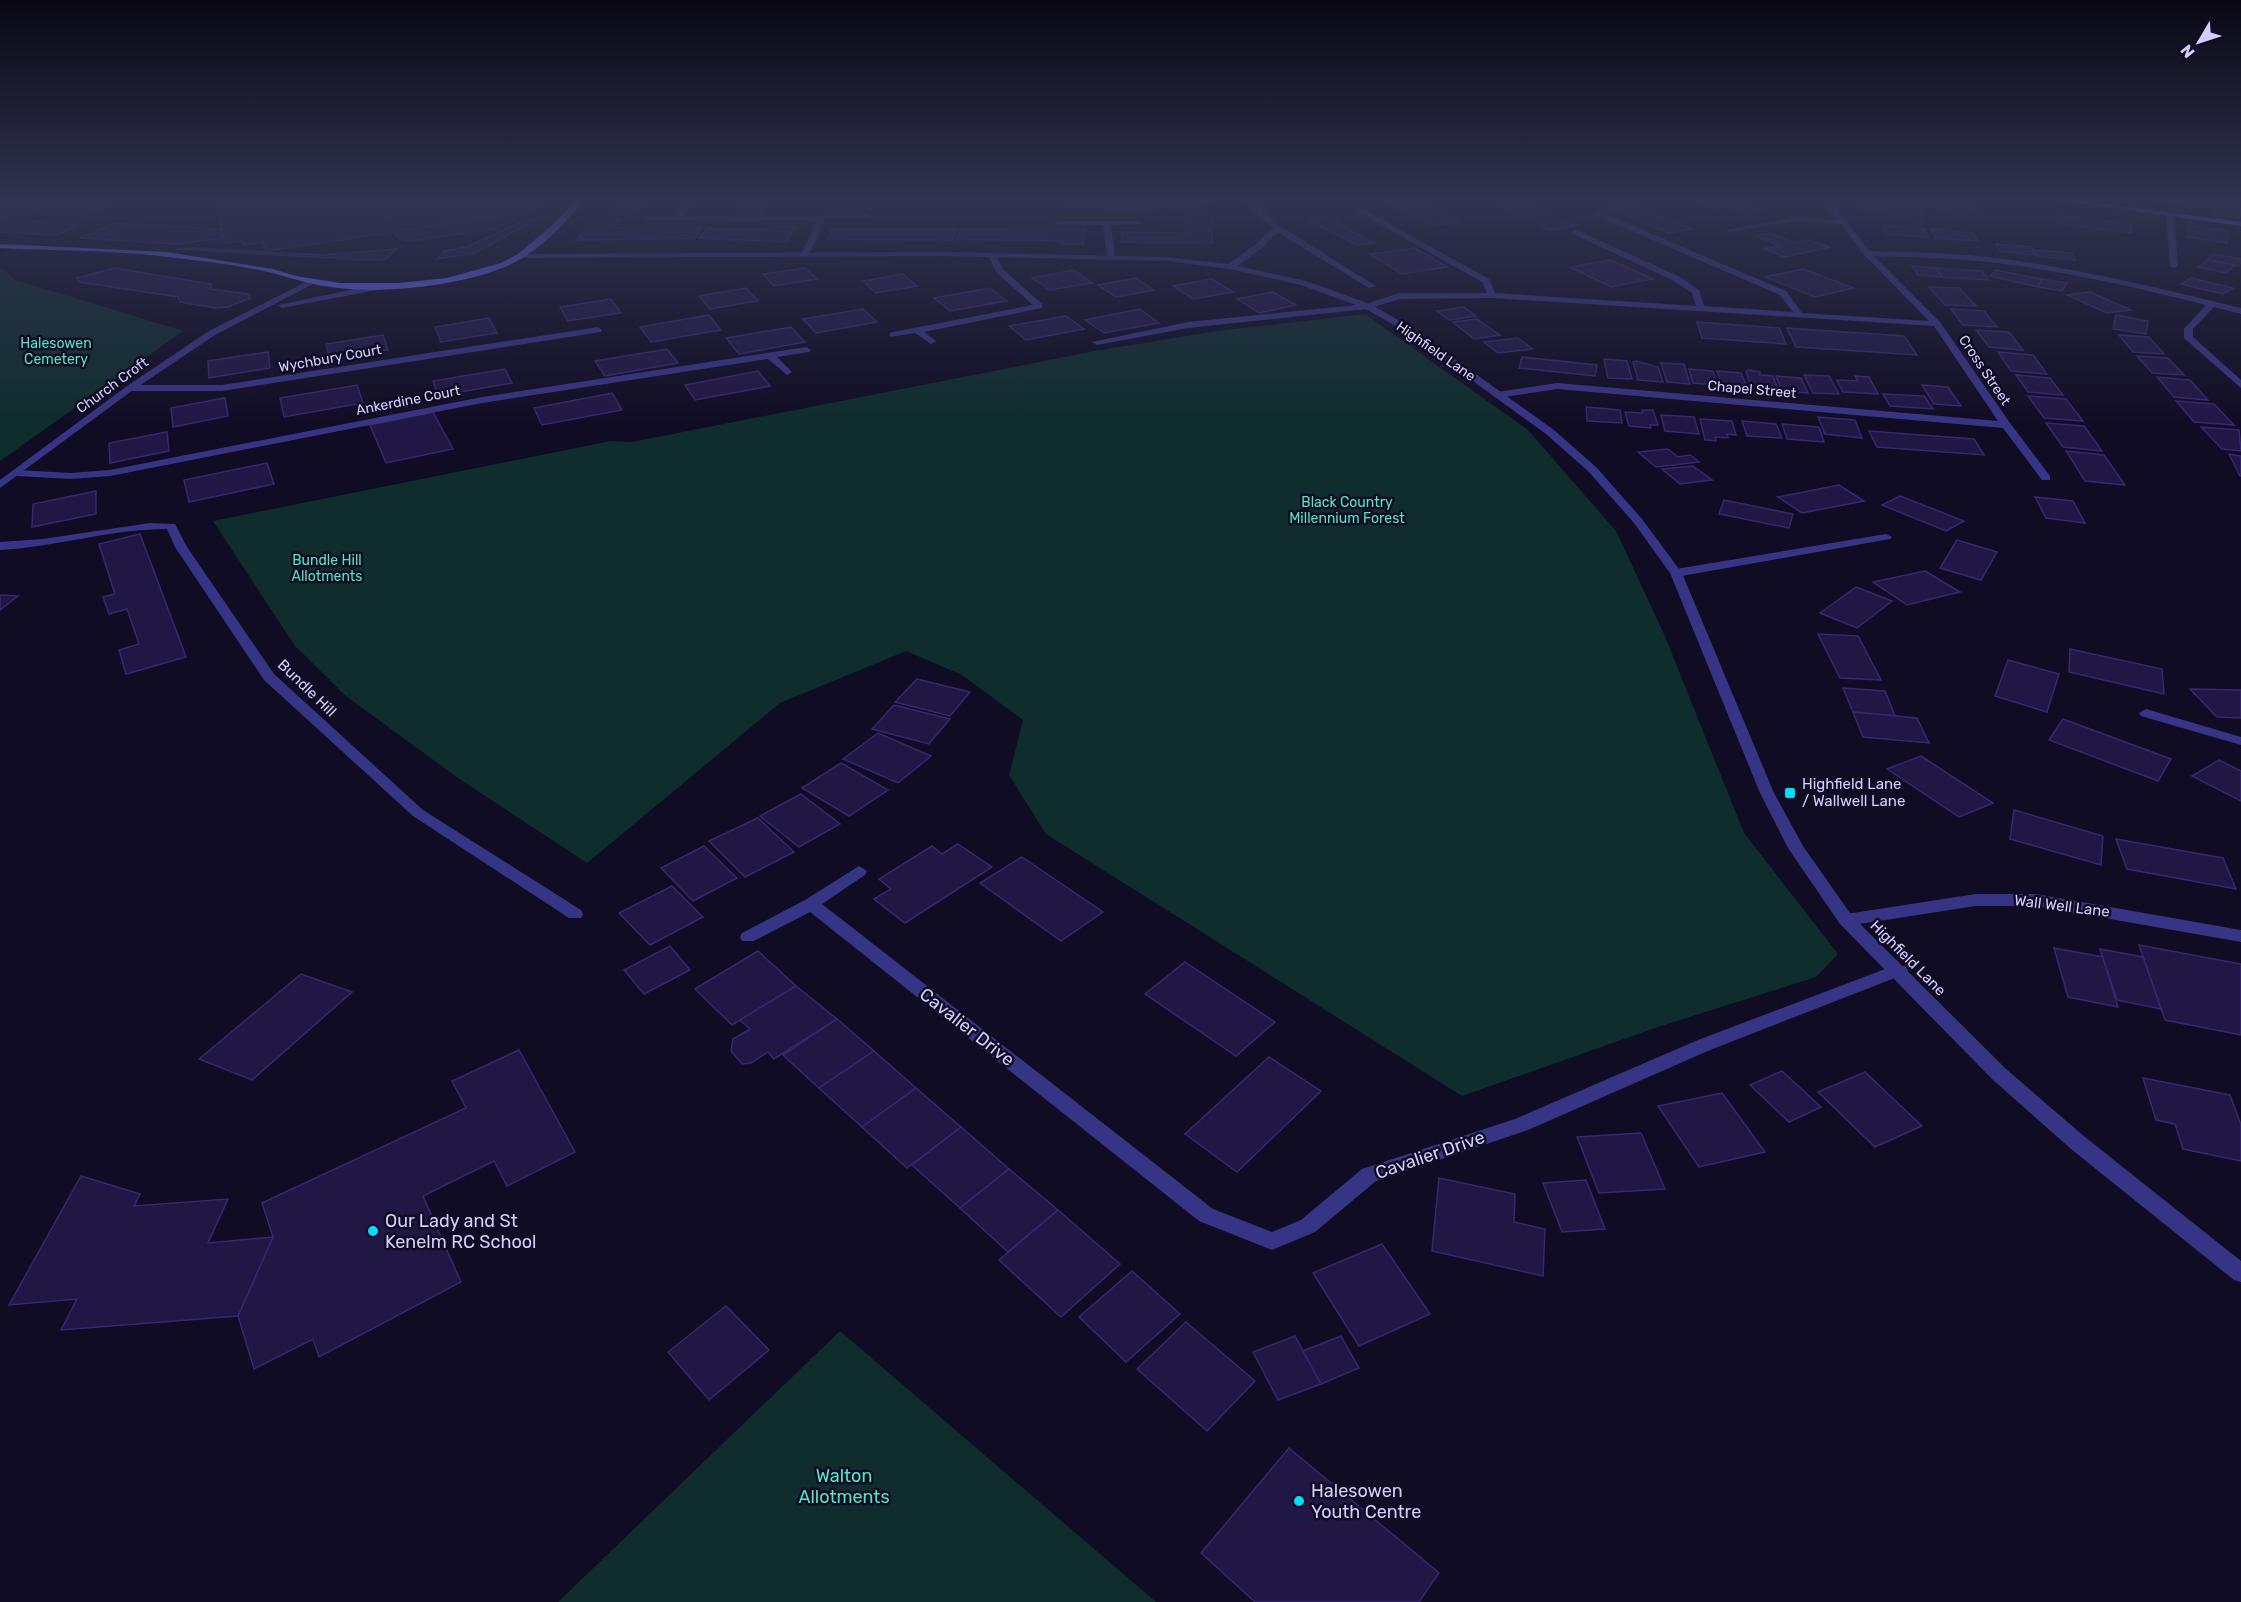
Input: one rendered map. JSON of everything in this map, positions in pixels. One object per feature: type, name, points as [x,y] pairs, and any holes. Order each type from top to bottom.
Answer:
[{"type":"main road","points":[[287,275],[313,282],[379,287],[447,280],[467,275]]},
{"type":"street","points":[[893,335],[1039,306],[1004,275]]},
{"type":"street","name":"Highfield Lane","points":[[1265,275],[1303,283],[1367,306],[1404,327],[1550,432],[1592,469],[1638,521],[1676,573],[1767,793],[1796,848],[1846,920],[1899,970],[1999,1074],[2078,1143],[2241,1273]]},
{"type":"street","points":[[1354,275],[1372,286]]},
{"type":"street","points":[[1475,275],[1486,281],[1492,295]]},
{"type":"street","points":[[1668,275],[1696,292],[1701,310]]},
{"type":"street","points":[[1739,275],[1783,294],[1800,316]]},
{"type":"street","name":"Cross Street","points":[[1888,275],[1937,324],[2006,425],[2046,478]]},
{"type":"street","points":[[2080,275],[2241,311]]},
{"type":"street","name":"Church Croft","points":[[0,485],[130,388],[212,333],[313,282]]},
{"type":"street","name":"Church Croft","points":[[246,316],[294,302],[379,287]]},
{"type":"street","points":[[1097,342],[1188,325],[1367,306],[1399,296],[1492,295],[1937,324]]},
{"type":"street","points":[[2212,304],[2188,329],[2189,338],[2241,385]]},
{"type":"street","name":"Wychbury Court","points":[[130,388],[222,388],[532,335],[598,330]]},
{"type":"street","points":[[916,330],[931,341]]},
{"type":"street","name":"Ankerdine Court","points":[[17,473],[71,476],[110,473],[482,400],[806,350]]},
{"type":"street","points":[[770,356],[788,372]]},
{"type":"street","name":"Chapel Street","points":[[1497,394],[1557,386],[2006,425]]},
{"type":"street","name":"Bundle Hill","points":[[0,546],[47,543],[145,525],[171,526],[181,547],[269,677],[418,813],[575,914]]},
{"type":"street","points":[[1676,573],[1886,537]]},
{"type":"street","points":[[2146,713],[2241,741]]},
{"type":"street","points":[[748,937],[811,904],[859,871]]},
{"type":"street","name":"Wall Well Lane","points":[[1846,920],[1976,900],[2036,900],[2241,936]]},
{"type":"street","name":"Cavalier Drive","points":[[811,904],[1206,1215],[1272,1241],[1308,1226],[1369,1175],[1521,1125],[1704,1045],[1899,970]]},
{"type":"green space","name":"Halesowen Cemetery","points":[[0,275],[9,275],[16,280],[183,331],[0,461]]},
{"type":"green space","points":[[1365,314],[1528,430],[1616,531],[1664,634],[1744,833],[1838,954],[1816,977],[1658,1027],[1462,1096],[1046,834],[1009,775],[1023,720],[962,675],[906,651],[780,703],[587,863],[458,778],[346,696],[295,646],[213,521],[611,441],[632,442],[1095,351],[1217,331]]},
{"type":"green space","name":"Walton Allotments","points":[[840,1331],[1156,1602],[558,1602]]},
{"type":"building","points":[[89,275],[155,275],[212,284],[210,289],[249,294],[250,298],[228,307],[216,308],[180,302],[178,297],[79,282],[77,278]]},
{"type":"building","points":[[764,275],[812,275],[817,279],[774,286]]},
{"type":"building","points":[[904,275],[917,286],[876,293],[863,281]]},
{"type":"building","points":[[1049,275],[1081,275],[1092,283],[1050,290],[1032,278]]},
{"type":"building","points":[[1586,275],[1644,275],[1653,279],[1611,287]]},
{"type":"building","points":[[1818,275],[1854,288],[1815,297],[1765,277]]},
{"type":"building","points":[[1918,275],[1941,275],[1942,277]]},
{"type":"building","points":[[1941,275],[1985,275],[1989,280],[1942,277]]},
{"type":"building","points":[[2020,275],[2042,279],[2038,287],[1990,276]]},
{"type":"building","points":[[1136,278],[1154,290],[1116,297],[1098,285]]},
{"type":"building","points":[[2191,278],[2233,288],[2223,294],[2181,284]]},
{"type":"building","points":[[1212,279],[1233,292],[1193,299],[1173,286]]},
{"type":"building","points":[[2042,279],[2067,283],[2062,291],[2038,287]]},
{"type":"building","points":[[1929,287],[1959,288],[1976,306],[1945,305]]},
{"type":"building","points":[[746,288],[758,301],[710,309],[699,296]]},
{"type":"building","points":[[990,288],[1007,301],[950,311],[934,298]]},
{"type":"building","points":[[1273,292],[1296,305],[1259,313],[1237,299]]},
{"type":"building","points":[[2090,292],[2131,310],[2107,313],[2067,295]]},
{"type":"building","points":[[611,299],[621,313],[568,321],[560,307]]},
{"type":"building","points":[[1464,307],[1476,316],[1449,320],[1437,311]]},
{"type":"building","points":[[863,309],[877,322],[816,333],[803,319]]},
{"type":"building","points":[[1140,309],[1159,323],[1104,333],[1085,320]]},
{"type":"building","points":[[1951,309],[1984,311],[1997,327],[1963,325]]},
{"type":"building","points":[[709,315],[721,330],[651,342],[640,327]]},
{"type":"building","points":[[2116,315],[2148,321],[2146,334],[2113,329]]},
{"type":"building","points":[[1066,316],[1084,329],[1026,340],[1009,326]]},
{"type":"building","points":[[489,318],[497,333],[441,342],[435,327]]},
{"type":"building","points":[[1477,319],[1500,335],[1474,339],[1453,322]]},
{"type":"building","points":[[1697,322],[1779,328],[1786,344],[1702,338]]},
{"type":"building","points":[[791,327],[805,342],[739,354],[726,338]]},
{"type":"building","points":[[1787,328],[1904,336],[1917,355],[1796,347]]},
{"type":"building","points":[[1976,330],[2009,332],[2023,350],[1989,347]]},
{"type":"building","points":[[383,335],[388,350],[330,360],[326,344]]},
{"type":"building","points":[[2119,335],[2149,337],[2164,354],[2133,352]]},
{"type":"building","points":[[1518,338],[1532,349],[1498,353],[1484,342]]},
{"type":"building","points":[[667,349],[678,363],[605,376],[595,361]]},
{"type":"building","points":[[268,352],[270,368],[209,378],[208,361]]},
{"type":"building","points":[[1998,352],[2033,355],[2047,374],[2011,371]]},
{"type":"building","points":[[2137,356],[2168,358],[2184,375],[2152,373]]},
{"type":"building","points":[[1522,357],[1597,365],[1595,376],[1519,368]]},
{"type":"building","points":[[1604,359],[1627,361],[1632,379],[1608,378]]},
{"type":"building","points":[[1633,362],[1658,367],[1663,382],[1638,380]]},
{"type":"building","points":[[1661,363],[1684,364],[1690,384],[1667,382]]},
{"type":"building","points":[[505,369],[512,383],[438,396],[433,381]]},
{"type":"building","points":[[1689,369],[1713,371],[1718,385],[1693,383]]},
{"type":"building","points":[[758,371],[770,386],[695,400],[685,385]]},
{"type":"building","points":[[1717,371],[1741,373],[1747,387],[1722,385]]},
{"type":"building","points":[[1746,371],[1760,372],[1760,375],[1773,376],[1778,390],[1751,388]]},
{"type":"building","points":[[1804,375],[1829,376],[1839,394],[1813,393]]},
{"type":"building","points":[[2016,375],[2050,378],[2063,395],[2028,392]]},
{"type":"building","points":[[1776,376],[1801,378],[1808,393],[1782,391]]},
{"type":"building","points":[[1855,376],[1869,377],[1878,394],[1843,392],[1837,380],[1858,381]]},
{"type":"building","points":[[2157,377],[2190,380],[2208,400],[2174,397]]},
{"type":"building","points":[[357,385],[363,403],[284,417],[280,398]]},
{"type":"building","points":[[1922,385],[1948,387],[1961,406],[1934,404]]},
{"type":"building","points":[[612,393],[622,410],[542,425],[534,408]]},
{"type":"building","points":[[1883,394],[1924,396],[1933,409],[1890,406]]},
{"type":"building","points":[[2028,396],[2066,399],[2083,421],[2044,418]]},
{"type":"building","points":[[225,398],[228,416],[173,427],[171,408]]},
{"type":"building","points":[[2176,401],[2214,404],[2234,425],[2194,422]]},
{"type":"building","points":[[1586,407],[1620,410],[1622,423],[1587,421]]},
{"type":"building","points":[[1642,410],[1653,410],[1658,425],[1650,425],[1651,428],[1629,426],[1625,412],[1643,413]]},
{"type":"building","points":[[433,412],[453,449],[386,463],[370,425]]},
{"type":"building","points":[[1661,415],[1694,417],[1699,434],[1665,431]]},
{"type":"building","points":[[1818,417],[1855,420],[1862,438],[1825,434]]},
{"type":"building","points":[[1700,419],[1732,421],[1736,435],[1727,434],[1728,438],[1715,437],[1716,441],[1705,440]]},
{"type":"building","points":[[1742,421],[1776,424],[1782,438],[1747,436]]},
{"type":"building","points":[[2046,423],[2084,426],[2102,451],[2063,447]]},
{"type":"building","points":[[1782,424],[1819,427],[1824,442],[1787,439]]},
{"type":"building","points":[[2201,427],[2239,430],[2241,451],[2222,449]]},
{"type":"building","points":[[1869,431],[1974,439],[1984,455],[1877,447]]},
{"type":"building","points":[[167,432],[169,451],[110,463],[109,443]]},
{"type":"building","points":[[1668,449],[1678,457],[1690,455],[1699,462],[1656,467],[1638,452]]},
{"type":"building","points":[[2066,451],[2104,455],[2125,485],[2085,481]]},
{"type":"building","points":[[2229,454],[2241,456],[2241,476],[2240,476]]},
{"type":"building","points":[[267,463],[274,484],[189,502],[184,480]]},
{"type":"building","points":[[1693,466],[1712,480],[1680,484],[1662,469]]},
{"type":"building","points":[[1839,485],[1864,501],[1802,513],[1778,497]]},
{"type":"building","points":[[96,491],[96,514],[32,527],[33,504]]},
{"type":"building","points":[[1900,496],[1964,521],[1946,531],[1882,505]]},
{"type":"building","points":[[2035,497],[2073,501],[2085,523],[2046,518]]},
{"type":"building","points":[[1724,500],[1793,514],[1789,528],[1719,514]]},
{"type":"building","points":[[140,534],[186,657],[126,674],[119,650],[139,644],[127,609],[109,614],[103,597],[115,594],[99,544]]},
{"type":"building","points":[[1957,540],[1997,552],[1981,580],[1940,568]]},
{"type":"building","points":[[1925,571],[1960,592],[1907,605],[1873,582]]},
{"type":"building","points":[[1856,587],[1892,601],[1857,628],[1820,613]]},
{"type":"building","points":[[0,595],[18,596],[0,610]]},
{"type":"building","points":[[1818,634],[1858,636],[1881,680],[1840,678]]},
{"type":"building","points":[[2070,649],[2162,669],[2164,694],[2069,672]]},
{"type":"building","points":[[2008,660],[2059,674],[2047,712],[1995,696]]},
{"type":"building","points":[[917,679],[970,692],[950,716],[895,702]]},
{"type":"building","points":[[1843,688],[1885,691],[1895,716],[1853,712]]},
{"type":"building","points":[[2190,689],[2241,690],[2241,718],[2217,717]]},
{"type":"building","points":[[894,705],[950,719],[929,744],[872,729]]},
{"type":"building","points":[[1853,712],[1917,718],[1929,743],[1863,737]]},
{"type":"building","points":[[2063,719],[2171,759],[2158,781],[2049,740]]},
{"type":"building","points":[[878,733],[931,756],[898,783],[843,759]]},
{"type":"building","points":[[1921,756],[1993,803],[1959,817],[1887,769]]},
{"type":"building","points":[[2219,760],[2241,771],[2241,801],[2192,776]]},
{"type":"building","points":[[841,763],[888,790],[849,816],[802,788]]},
{"type":"building","points":[[801,794],[840,824],[799,847],[760,816]]},
{"type":"building","points":[[2014,810],[2103,836],[2101,865],[2010,839]]},
{"type":"building","points":[[758,818],[794,852],[745,877],[709,841]]},
{"type":"building","points":[[2116,839],[2223,858],[2236,889],[2127,869]]},
{"type":"building","points":[[958,844],[992,867],[905,923],[874,899],[891,889],[879,879],[932,846],[942,854]]},
{"type":"building","points":[[704,846],[737,878],[693,901],[661,868]]},
{"type":"building","points":[[1022,857],[1103,912],[1061,941],[980,883]]},
{"type":"building","points":[[672,886],[703,917],[650,945],[619,913]]},
{"type":"building","points":[[2139,945],[2241,964],[2241,1035],[2165,1020]]},
{"type":"building","points":[[670,946],[690,970],[644,994],[624,970]]},
{"type":"building","points":[[2054,948],[2103,957],[2118,1007],[2068,997]]},
{"type":"building","points":[[2100,949],[2143,957],[2161,1009],[2117,1000]]},
{"type":"building","points":[[758,951],[796,986],[732,1025],[695,989]]},
{"type":"building","points":[[1185,962],[1275,1022],[1236,1056],[1145,994]]},
{"type":"building","points":[[301,974],[352,992],[252,1080],[199,1059]]},
{"type":"building","points":[[796,986],[837,1019],[774,1059],[768,1052],[751,1063],[742,1064],[731,1051],[733,1039],[750,1029],[740,1020]]},
{"type":"building","points":[[837,1019],[874,1051],[819,1088],[783,1055]]},
{"type":"building","points":[[519,1050],[575,1152],[507,1186],[494,1161],[423,1196],[461,1282],[319,1357],[313,1339],[254,1369],[238,1316],[273,1237],[262,1203],[466,1108],[452,1081]]},
{"type":"building","points":[[874,1051],[916,1088],[862,1127],[819,1088]]},
{"type":"building","points":[[1269,1057],[1321,1091],[1237,1172],[1185,1134]]},
{"type":"building","points":[[1782,1071],[1821,1107],[1789,1122],[1750,1085]]},
{"type":"building","points":[[1865,1072],[1922,1126],[1875,1147],[1818,1092]]},
{"type":"building","points":[[2143,1078],[2230,1095],[2241,1125],[2241,1161],[2183,1149],[2175,1124],[2156,1120]]},
{"type":"building","points":[[916,1088],[961,1127],[907,1168],[862,1127]]},
{"type":"building","points":[[1722,1093],[1765,1152],[1699,1167],[1658,1106]]},
{"type":"building","points":[[961,1127],[1009,1169],[960,1208],[912,1165]]},
{"type":"building","points":[[1641,1133],[1665,1189],[1599,1193],[1577,1137]]},
{"type":"building","points":[[1009,1169],[1058,1210],[1008,1252],[960,1208]]},
{"type":"building","points":[[81,1176],[140,1194],[134,1206],[228,1199],[208,1243],[273,1237],[238,1316],[61,1330],[77,1299],[9,1305]]},
{"type":"building","points":[[1439,1178],[1515,1194],[1514,1222],[1545,1229],[1543,1276],[1432,1251]]},
{"type":"building","points":[[1586,1180],[1605,1229],[1562,1232],[1543,1183]]},
{"type":"building","points":[[1058,1210],[1120,1264],[1061,1317],[999,1260]]},
{"type":"building","points":[[1382,1244],[1430,1314],[1359,1346],[1313,1273]]},
{"type":"building","points":[[1132,1271],[1180,1314],[1126,1362],[1079,1317]]},
{"type":"building","points":[[726,1306],[769,1350],[709,1400],[668,1352]]},
{"type":"building","points":[[1186,1322],[1255,1381],[1207,1431],[1137,1369]]},
{"type":"building","points":[[1295,1336],[1321,1384],[1278,1400],[1253,1352]]},
{"type":"building","points":[[1341,1336],[1359,1368],[1321,1384],[1303,1351]]},
{"type":"building","name":"Halesowen Youth Centre","points":[[1289,1448],[1439,1573],[1419,1602],[1255,1602],[1201,1553]]},
{"type":"place","name":"Highfield Lane / Wallwell Lane","points":[[1790,793]]},
{"type":"place","name":"Our Lady and St Kenelm RC School","points":[[373,1231]]},
{"type":"place","name":"Halesowen Youth Centre","points":[[1299,1501]]},
{"type":"park label","name":"Black Country Millennium Forest","points":[[1347,510]]},
{"type":"park label","name":"Bundle Hill Allotments","points":[[327,568]]}]
